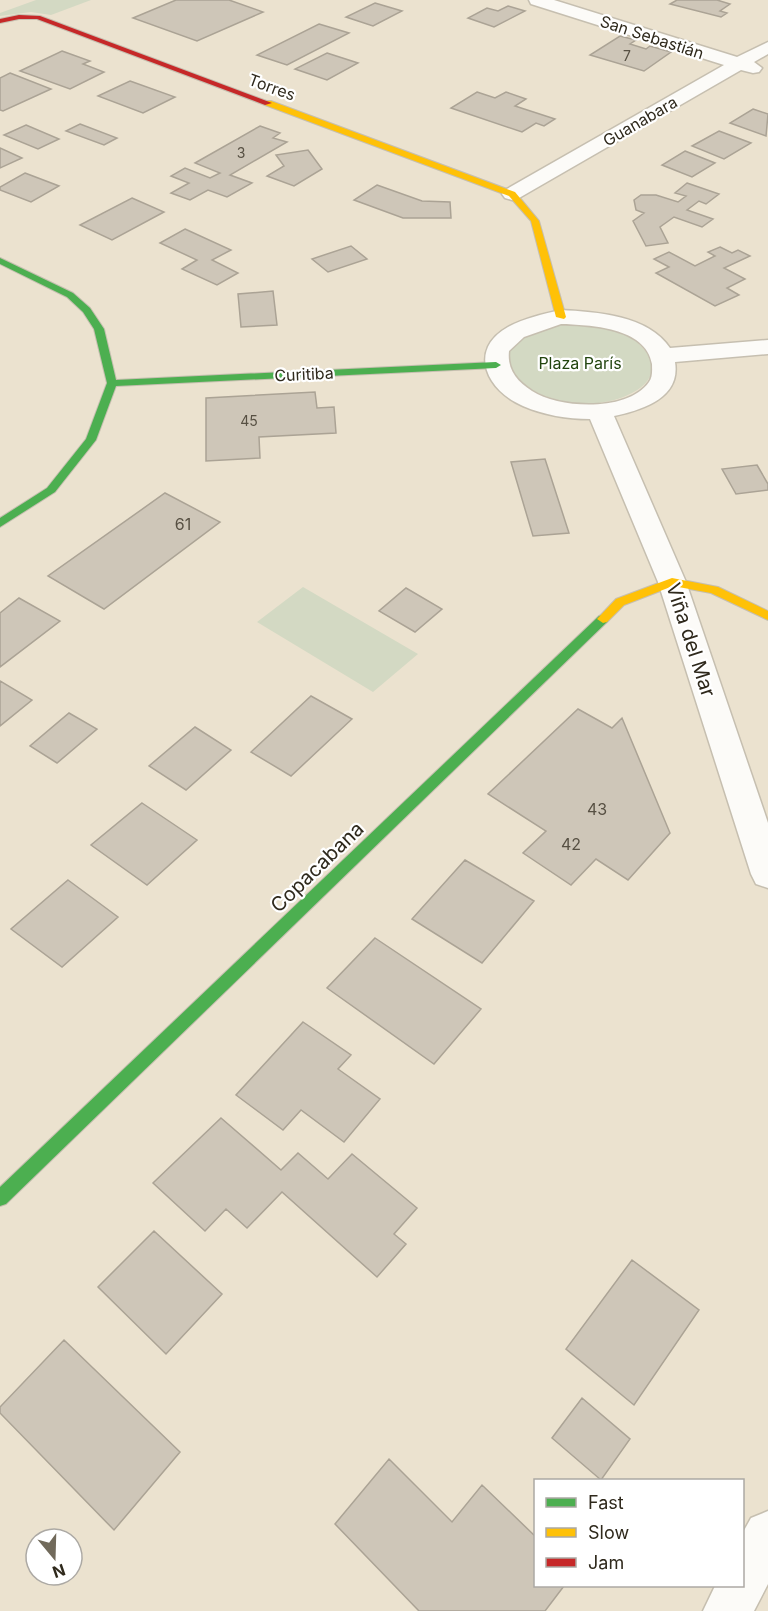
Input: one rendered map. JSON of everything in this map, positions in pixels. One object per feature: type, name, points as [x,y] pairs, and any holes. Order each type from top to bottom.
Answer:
[{"type":"street","name":"San Sebastián","points":[[537,0],[768,73]]},
{"type":"street","name":"Torres","points":[[0,21],[19,17],[38,17],[512,194]]},
{"type":"street","name":"Guanabara","points":[[512,194],[768,48]]},
{"type":"street","points":[[512,194],[535,221],[561,317]]},
{"type":"street","points":[[0,261],[70,295],[87,310],[99,329],[112,383],[91,440],[51,490],[0,523]]},
{"type":"street","points":[[561,317],[611,322],[634,330],[651,342],[662,356],[665,371],[660,385],[646,398],[625,407],[600,412],[571,411],[543,405],[519,394],[503,380],[496,365],[497,351],[505,338],[519,328],[538,321],[561,317]]},
{"type":"street","points":[[662,356],[768,347]]},
{"type":"street","name":"Curitiba","points":[[112,383],[496,365]]},
{"type":"street","name":"Viña del Mar","points":[[600,412],[672,582],[768,874]]},
{"type":"street","points":[[672,582],[714,590],[768,616]]},
{"type":"street","name":"Copacabana","points":[[0,1198],[620,602],[672,582]]},
{"type":"street","points":[[744,1580],[768,1535]]},
{"type":"street","points":[[728,1611],[740,1587]]},
{"type":"green space","points":[[36,0],[91,0],[51,15],[31,12],[0,16],[0,13]]},
{"type":"green space","name":"Plaza París","points":[[568,322],[609,327],[635,341],[649,357],[652,366],[650,376],[644,385],[621,398],[585,404],[560,401],[531,390],[520,382],[512,372],[508,352],[529,331]]},
{"type":"green space","points":[[303,587],[418,654],[373,692],[257,622]]},
{"type":"building","points":[[176,0],[229,0],[263,12],[197,41],[133,18]]},
{"type":"building","points":[[677,0],[717,0],[730,4],[720,11],[727,13],[721,17],[670,4]]},
{"type":"building","points":[[375,3],[402,11],[373,26],[346,17]]},
{"type":"building","points":[[508,6],[525,11],[494,27],[468,18],[487,8],[498,11]]},
{"type":"building","points":[[319,24],[349,33],[287,65],[257,55]]},
{"type":"building","points":[[620,36],[636,40],[630,44],[646,49],[650,46],[671,52],[644,71],[590,55]]},
{"type":"building","points":[[62,51],[90,61],[83,64],[104,72],[70,89],[20,71]]},
{"type":"building","points":[[327,53],[358,63],[327,80],[295,69]]},
{"type":"building","points":[[10,73],[51,89],[3,111],[0,110],[0,78]]},
{"type":"building","points":[[130,81],[175,97],[143,113],[98,96]]},
{"type":"building","points":[[477,92],[495,98],[506,92],[526,99],[515,106],[555,119],[544,126],[536,123],[522,132],[451,108]]},
{"type":"building","points":[[753,109],[768,114],[766,136],[730,123]]},
{"type":"building","points":[[80,124],[117,138],[104,145],[66,131]]},
{"type":"building","points":[[26,125],[59,139],[38,149],[4,135]]},
{"type":"building","points":[[260,126],[280,133],[273,138],[287,142],[230,175],[252,183],[227,197],[208,190],[190,200],[171,193],[189,183],[171,176],[185,168],[210,178],[220,173],[195,163]]},
{"type":"building","points":[[719,131],[751,143],[724,159],[692,146]]},
{"type":"building","points":[[0,148],[22,158],[0,168]]},
{"type":"building","points":[[308,150],[322,169],[294,186],[267,176],[284,166],[276,155]]},
{"type":"building","points":[[685,151],[715,163],[692,177],[662,165]]},
{"type":"building","points":[[25,173],[59,186],[31,202],[0,190],[0,187]]},
{"type":"building","points":[[687,183],[719,194],[706,204],[699,201],[687,210],[713,219],[702,227],[674,217],[660,227],[668,243],[646,246],[633,221],[644,213],[636,210],[634,200],[641,195],[656,195],[678,202],[686,196],[675,193]]},
{"type":"building","points":[[377,185],[422,201],[450,202],[451,218],[403,218],[354,200]]},
{"type":"building","points":[[132,198],[164,212],[112,240],[80,225]]},
{"type":"building","points":[[185,229],[231,250],[212,260],[238,273],[217,285],[182,269],[197,260],[160,243]]},
{"type":"building","points":[[351,246],[367,259],[328,272],[312,259]]},
{"type":"building","points":[[720,247],[732,253],[738,250],[750,256],[724,268],[745,279],[727,288],[739,295],[715,306],[656,273],[669,267],[654,259],[669,252],[695,266],[715,256],[708,252]]},
{"type":"building","points":[[273,291],[277,325],[241,327],[238,294]]},
{"type":"building","points":[[315,392],[317,408],[334,407],[336,433],[259,437],[260,458],[206,461],[206,398]]},
{"type":"building","points":[[545,459],[569,533],[533,536],[511,462]]},
{"type":"building","points":[[757,465],[768,484],[768,490],[736,494],[722,469]]},
{"type":"building","points":[[165,493],[220,522],[104,609],[48,576]]},
{"type":"building","points":[[406,588],[442,609],[415,632],[379,611]]},
{"type":"building","points":[[19,598],[60,621],[0,667],[0,613]]},
{"type":"building","points":[[0,681],[32,700],[0,726]]},
{"type":"building","points":[[311,696],[352,719],[291,776],[251,752]]},
{"type":"building","points":[[578,709],[612,728],[622,718],[670,833],[628,880],[596,859],[571,885],[523,853],[546,831],[488,794]]},
{"type":"building","points":[[69,713],[97,729],[57,763],[30,746]]},
{"type":"building","points":[[195,727],[231,750],[186,790],[149,766]]},
{"type":"building","points":[[142,803],[197,840],[147,885],[91,845]]},
{"type":"building","points":[[465,860],[534,901],[482,963],[412,919]]},
{"type":"building","points":[[68,880],[118,917],[62,967],[11,929]]},
{"type":"building","points":[[375,938],[481,1009],[434,1064],[327,988]]},
{"type":"building","points":[[303,1022],[351,1055],[338,1069],[380,1099],[344,1142],[301,1110],[283,1130],[236,1095]]},
{"type":"building","points":[[221,1118],[281,1170],[298,1153],[328,1179],[352,1154],[417,1208],[394,1234],[406,1244],[377,1277],[282,1192],[247,1228],[226,1209],[205,1231],[153,1183]]},
{"type":"building","points":[[154,1231],[222,1294],[166,1354],[98,1287]]},
{"type":"building","points":[[632,1260],[699,1310],[634,1405],[566,1349]]},
{"type":"building","points":[[64,1340],[180,1452],[114,1530],[0,1413],[0,1407]]},
{"type":"building","points":[[582,1398],[630,1439],[600,1479],[552,1438]]},
{"type":"building","points":[[389,1459],[452,1522],[482,1485],[534,1535],[534,1587],[563,1587],[545,1611],[419,1611],[335,1524]]},
{"type":"traffic: fast","points":[[0,261],[70,295],[87,310],[99,329],[112,383],[91,440],[51,490],[0,523]]},
{"type":"traffic: fast","points":[[112,383],[496,365]]},
{"type":"traffic: fast","points":[[0,1198],[603,619]]},
{"type":"traffic: slow","points":[[268,103],[512,194],[535,221],[561,317]]},
{"type":"traffic: slow","points":[[603,619],[620,602],[672,582],[714,590],[768,616]]},
{"type":"traffic: jam","points":[[0,21],[19,17],[38,17],[268,103]]}]
